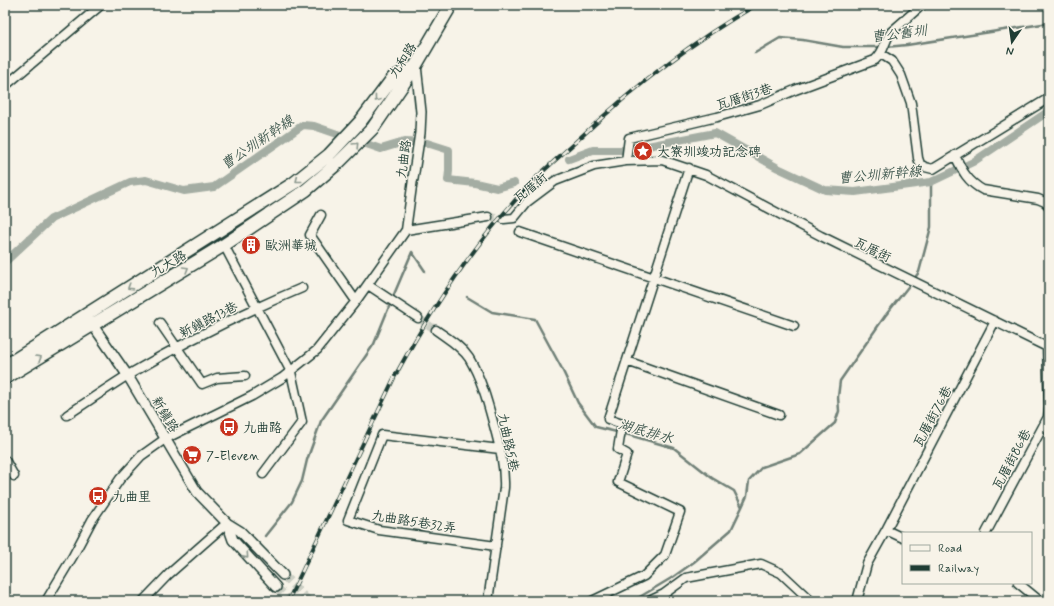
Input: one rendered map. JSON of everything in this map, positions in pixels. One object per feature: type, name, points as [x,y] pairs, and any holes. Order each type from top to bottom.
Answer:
[{"type":"main road","name":"九和路","points":[[339,162],[372,128],[416,65],[451,5]]},
{"type":"main road","name":"九大路","points":[[5,366],[294,183],[329,155],[360,122],[393,78],[416,65]]},
{"type":"main road","name":"九大路","points":[[5,378],[93,326],[224,245],[306,190],[339,162]]},
{"type":"street","points":[[5,86],[101,5]]},
{"type":"street","points":[[922,5],[891,32],[887,37],[882,52],[892,61],[898,70],[911,103],[920,164],[933,169],[956,158],[1049,98]]},
{"type":"street","name":"瓦厝街3巷","points":[[626,160],[629,138],[760,106],[795,90],[875,60],[882,52]]},
{"type":"street","name":"九曲路","points":[[46,601],[73,556],[92,520],[120,479],[141,456],[166,439],[252,396],[291,372],[317,350],[368,285],[406,230],[420,133],[421,112],[416,65]]},
{"type":"street","points":[[956,158],[971,183],[983,190],[1038,199],[1045,202],[1049,206]]},
{"type":"street","name":"瓦厝街","points":[[504,219],[514,218],[527,202],[555,181],[594,166],[626,160],[662,160],[706,175],[821,236],[1048,347]]},
{"type":"street","points":[[592,601],[644,576],[666,555],[680,512],[618,482],[627,454],[618,449],[622,424],[608,419],[689,168]]},
{"type":"street","points":[[321,215],[310,235],[356,301]]},
{"type":"street","points":[[406,230],[488,217]]},
{"type":"street","points":[[520,232],[794,326]]},
{"type":"street","points":[[224,245],[291,372],[302,422],[263,474]]},
{"type":"street","points":[[368,285],[418,318]]},
{"type":"street","name":"新鎮路13巷","points":[[67,415],[128,376],[178,348],[257,307],[302,288]]},
{"type":"street","name":"新鎮路","points":[[86,315],[128,376],[197,492],[227,523],[240,530],[283,575]]},
{"type":"street","name":"瓦厝街76巷","points":[[886,530],[995,321]]},
{"type":"street","points":[[160,323],[202,384],[217,378],[245,376]]},
{"type":"street","name":"九曲路5巷","points":[[436,330],[468,357],[484,389],[505,472],[488,601]]},
{"type":"street","name":"瓦厝街86巷","points":[[987,532],[1048,417],[1048,347]]},
{"type":"street","points":[[627,361],[779,415]]},
{"type":"street","name":"九曲路5巷32弄","points":[[496,546],[378,530],[348,520],[382,435],[500,449]]},
{"type":"street","points":[[5,460],[14,476]]},
{"type":"street","points":[[143,601],[169,574],[227,523]]},
{"type":"street","name":"新鎮路","points":[[227,523],[232,540],[276,587]]},
{"type":"street","points":[[857,601],[867,564],[886,530],[902,538]]},
{"type":"street","points":[[649,601],[664,594],[686,578],[761,564],[781,573],[811,601]]},
{"type":"street","points":[[1019,584],[1040,601]]},
{"type":"waterway","name":"曹公舊圳","points":[[886,47],[1049,23]]},
{"type":"waterway","name":"曹公舊圳","points":[[755,53],[780,38],[803,40],[843,47],[881,47]]},
{"type":"waterway","name":"曹公圳新幹線","points":[[637,148],[715,133],[778,168],[825,190],[855,192],[931,182],[973,162],[1049,111]]},
{"type":"waterway","name":"曹公圳新幹線","points":[[5,262],[51,219],[130,182],[146,180],[184,191],[214,187],[303,125],[314,126],[381,149],[404,142],[427,143],[449,150],[448,180],[475,183],[497,188],[514,183]]},
{"type":"waterway","name":"曹公圳新幹線","points":[[569,159],[593,150],[621,150]]},
{"type":"waterway","points":[[914,279],[919,272],[931,227],[931,182]]},
{"type":"waterway","name":"湖底排水","points":[[412,252],[425,271]]},
{"type":"waterway","points":[[265,536],[292,502],[302,481],[307,460],[321,421],[374,344],[412,252]]},
{"type":"waterway","points":[[742,507],[747,496],[749,481],[762,467],[800,454],[835,423],[839,411],[838,397],[840,381],[885,316],[911,283]]},
{"type":"waterway","name":"湖底排水","points":[[467,297],[492,312],[535,319],[561,367],[578,403],[596,427],[674,448],[712,478],[734,491],[742,507],[731,530],[694,562],[673,577],[633,601]]},
{"type":"tunnel","points":[[488,217],[504,219]]},
{"type":"tunnel","points":[[418,318],[436,330]]},
{"type":"tunnel","points":[[283,575],[308,601]]},
{"type":"tunnel","points":[[276,587],[290,601]]},
{"type":"railway","points":[[288,601],[395,376],[425,324],[475,249],[533,181],[602,117],[665,65],[687,49],[756,5]]},
{"type":"place","name":"大寮圳竣功記念碑","points":[[643,151]]},
{"type":"place","name":"歐洲華城","points":[[251,245]]},
{"type":"place","name":"九曲路","points":[[229,427]]},
{"type":"place","name":"7-Eleven","points":[[192,455]]},
{"type":"place","name":"九曲里","points":[[98,496]]}]
